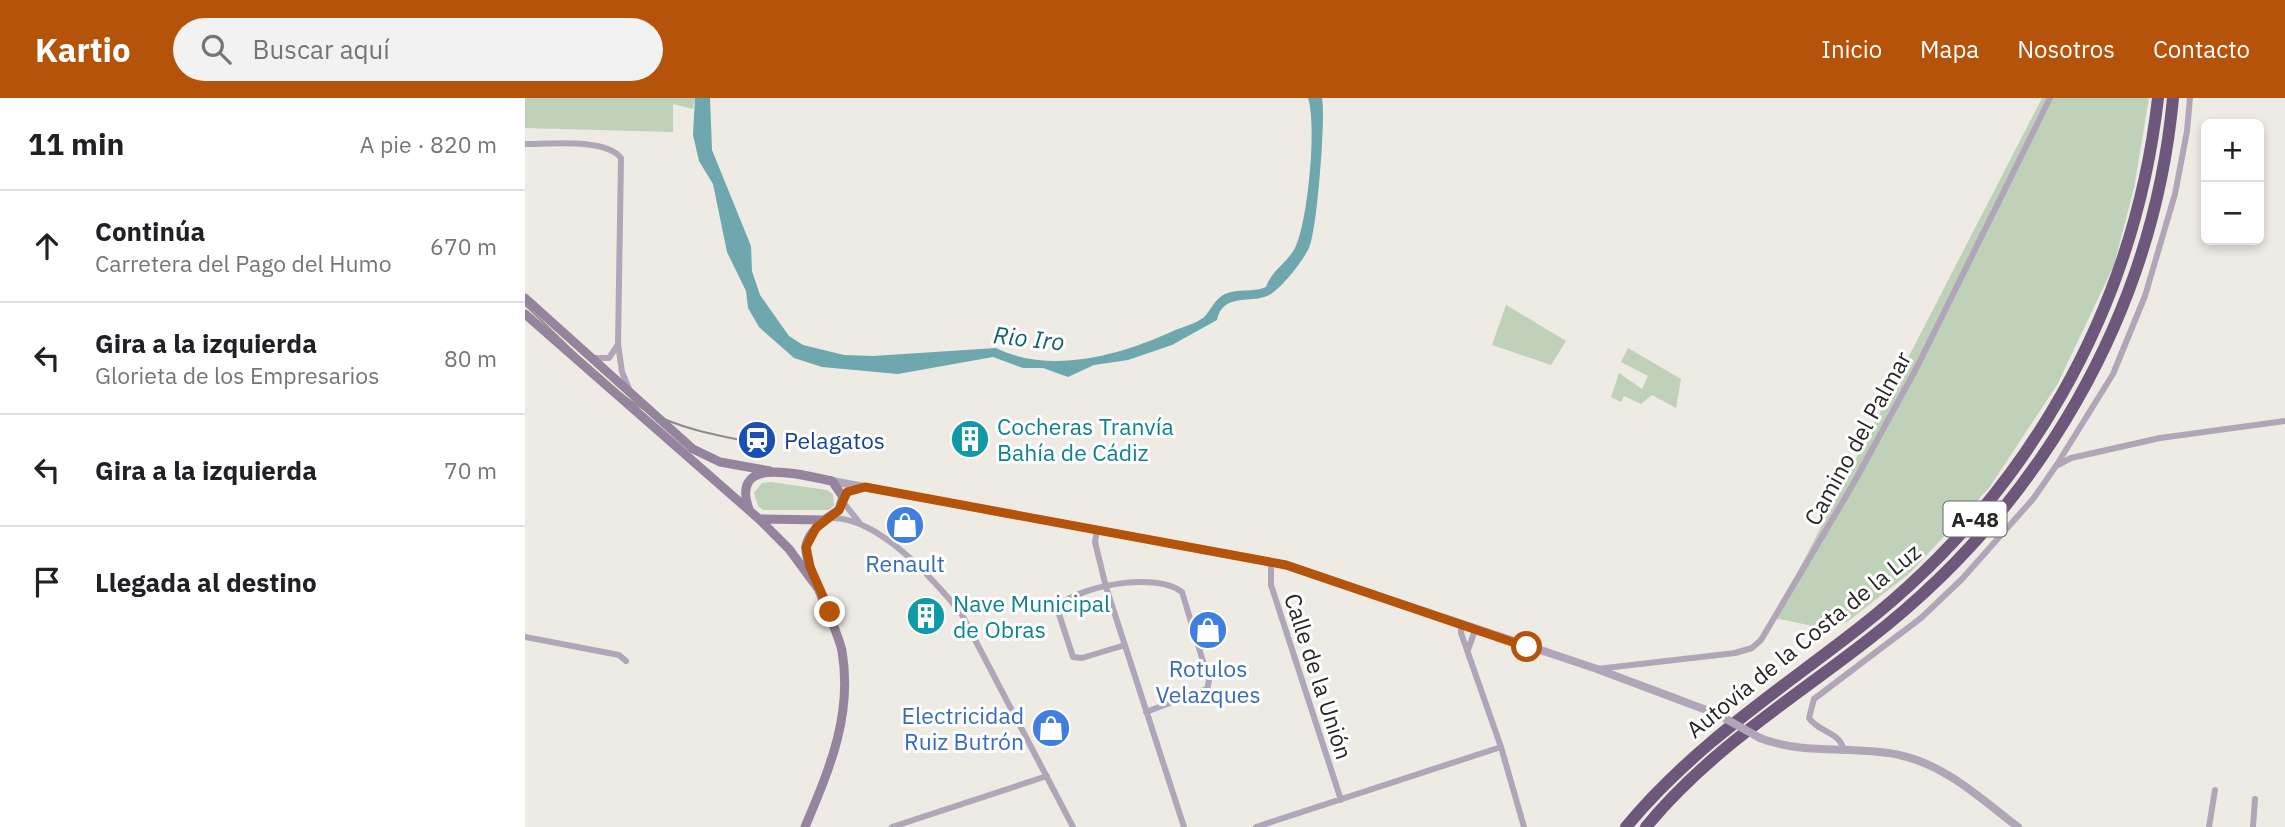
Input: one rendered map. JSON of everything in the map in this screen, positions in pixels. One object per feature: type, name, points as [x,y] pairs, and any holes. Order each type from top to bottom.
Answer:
[{"type":"highway","name":"Autovía de la Costa de la Luz","points":[[1626,827],[1660,787],[1706,743],[1859,628],[1917,579],[1973,522],[2026,454],[2074,374],[2116,280],[2145,183],[2158,98]]},
{"type":"highway","name":"Autovía de la Costa de la Luz","points":[[1646,827],[1696,773],[1741,734],[1868,640],[1929,589],[1986,530],[2040,461],[2093,372],[2130,286],[2156,199],[2173,98]]},
{"type":"main road","points":[[525,298],[702,455],[731,466],[832,481],[843,499],[839,510],[811,535],[806,547],[810,567],[839,639],[845,698],[834,753],[805,827]]},
{"type":"main road","points":[[525,314],[759,519],[789,549],[820,592]]},
{"type":"main road","points":[[750,511],[746,499],[747,486],[759,473],[770,471]]},
{"type":"main road","points":[[759,519],[827,519]]},
{"type":"street","name":"Camino del Palmar","points":[[1597,669],[1735,653],[1752,648],[1761,640],[1835,516],[1916,369],[2050,98]]},
{"type":"street","points":[[1844,751],[1836,735],[1814,726],[1809,718],[1814,699],[1920,618],[1962,579],[2033,499],[2113,374],[2149,285],[2175,194],[2187,131],[2190,98]]},
{"type":"street","points":[[525,144],[595,146],[611,149],[621,158],[623,171],[618,344],[622,372],[633,396]]},
{"type":"street","points":[[590,358],[609,358],[618,344]]},
{"type":"street","points":[[2056,466],[2071,458],[2160,438],[2285,421]]},
{"type":"street","points":[[832,481],[1271,561],[1461,629],[1597,669],[1717,714],[1760,738],[1788,747],[1898,755],[1936,767],[2018,827]]},
{"type":"street","points":[[865,487],[851,490],[843,499],[861,523],[925,572],[961,613],[1073,827]]},
{"type":"street","points":[[827,519],[861,523]]},
{"type":"street","points":[[1097,529],[1095,542],[1106,587],[1184,827]]},
{"type":"street","name":"Calle de la Unión","points":[[1271,561],[1271,586],[1341,800]]},
{"type":"street","points":[[1125,645],[1082,658],[1073,657],[1059,614],[1062,601],[1137,580],[1176,588],[1185,596],[1209,681],[1207,689],[1146,712]]},
{"type":"street","points":[[1461,629],[1501,747],[1524,827]]},
{"type":"street","points":[[1468,650],[1474,633]]},
{"type":"street","points":[[525,637],[619,655],[626,662]]},
{"type":"street","points":[[1256,827],[1501,747]]},
{"type":"street","points":[[892,827],[1047,776]]},
{"type":"street","points":[[2209,827],[2215,790]]},
{"type":"street","points":[[2253,827],[2255,799]]},
{"type":"green space","points":[[525,98],[695,98],[693,109],[673,104],[673,132],[525,128]]},
{"type":"green space","points":[[2042,98],[2149,98],[2134,188],[2114,265],[2057,385],[1989,488],[1910,573],[1847,622],[1827,629],[1774,618]]},
{"type":"green space","points":[[1506,305],[1566,341],[1551,365],[1492,345]]},
{"type":"green space","points":[[1628,348],[1681,379],[1676,408],[1652,395],[1641,404],[1624,396],[1621,402],[1611,397],[1619,373],[1642,389],[1648,376],[1621,362]]},
{"type":"green space","points":[[762,483],[827,490],[833,494],[834,506],[828,510],[763,510],[758,506],[754,493]]},
{"type":"water","points":[[695,98],[710,98],[712,150],[751,246],[752,271],[760,295],[789,336],[803,345],[844,355],[873,356],[996,348],[1017,356],[1040,360],[1086,359],[1131,348],[1196,322],[1225,294],[1266,287],[1292,253],[1300,235],[1311,150],[1311,111],[1308,98],[1322,98],[1320,174],[1312,238],[1297,266],[1271,294],[1226,305],[1217,320],[1172,345],[1128,360],[1094,365],[1068,377],[1043,368],[1023,368],[993,357],[898,374],[822,367],[794,358],[759,327],[748,308],[746,291],[727,252],[713,184],[699,161],[693,135]]},
{"type":"tram line","points":[[525,305],[616,390],[647,411],[686,427],[756,443]]},
{"type":"place","name":"Cocheras Tranvía Bahía de Cádiz","points":[[970,439]]},
{"type":"place","name":"Pelagatos","points":[[757,440]]},
{"type":"place","name":"Renault","points":[[905,525]]},
{"type":"place","name":"Nave Municipal de Obras","points":[[926,616]]},
{"type":"place","name":"Rotulos Velazques","points":[[1208,630]]},
{"type":"place","name":"Electricidad Ruiz Butrón","points":[[1051,728]]},
{"type":"route","points":[[830,612],[810,567],[806,552],[807,542],[824,520],[839,510],[847,492],[865,487],[1271,561],[1527,647]]},
{"type":"water label","name":"Rio Iro","points":[[1029,338]]}]
